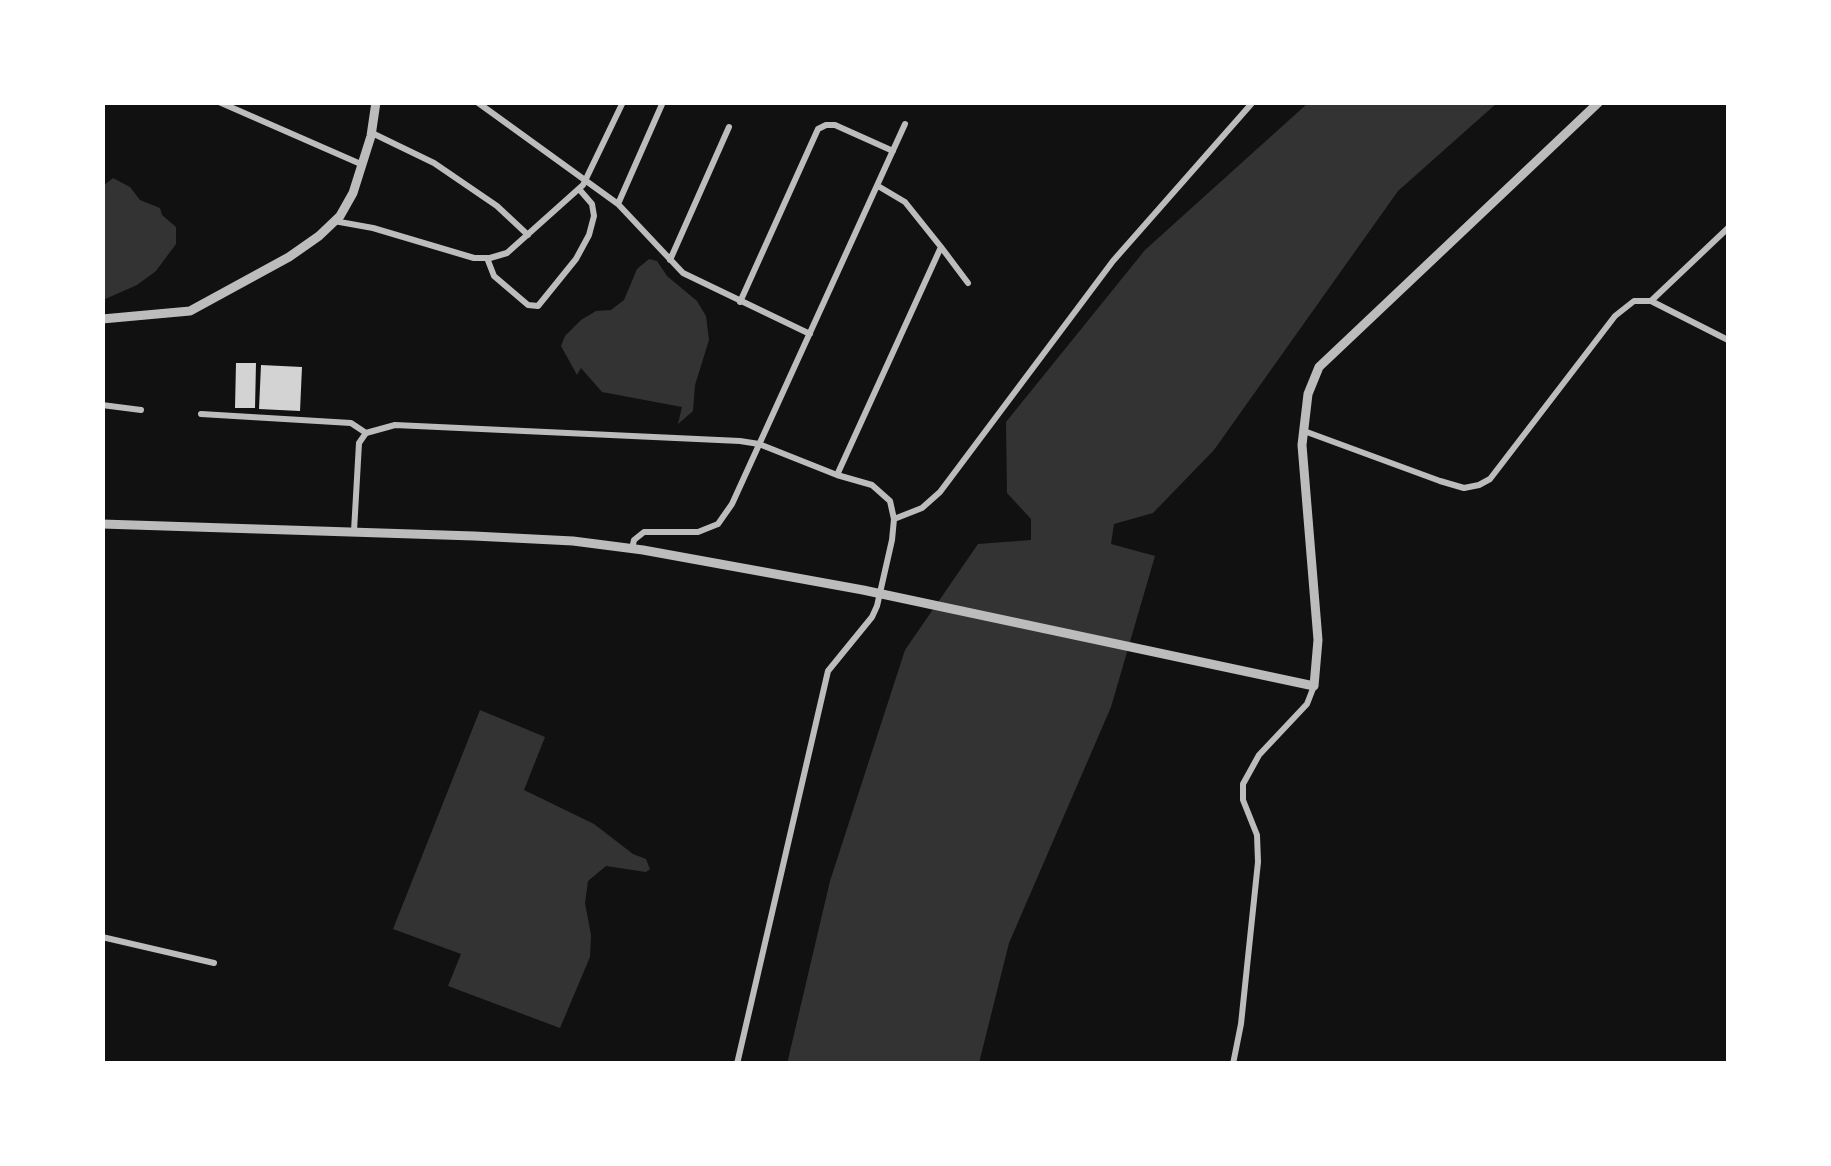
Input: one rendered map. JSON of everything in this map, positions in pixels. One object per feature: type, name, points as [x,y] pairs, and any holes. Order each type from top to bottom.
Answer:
[{"type":"street","points":[[219,102],[363,165]]},
{"type":"street","points":[[102,319],[190,312],[289,257],[334,221],[347,205],[363,165],[376,102]]},
{"type":"street","points":[[477,102],[618,204],[670,260],[697,282],[810,334]]},
{"type":"street","points":[[334,221],[374,228],[474,258],[507,252],[586,180],[623,102]]},
{"type":"street","points":[[618,204],[663,102]]},
{"type":"street","points":[[894,519],[922,508],[940,492],[1121,251],[1253,102]]},
{"type":"street","points":[[1233,1064],[1241,1024],[1258,862],[1257,834],[1242,784],[1259,755],[1307,704],[1314,686],[1318,640],[1303,431],[1308,394],[1320,367],[1599,102]]},
{"type":"street","points":[[740,302],[818,130],[826,124],[835,125],[893,151]]},
{"type":"street","points":[[632,548],[634,540],[644,532],[698,532],[718,524],[732,504],[906,124]]},
{"type":"street","points":[[670,260],[729,127]]},
{"type":"street","points":[[372,132],[468,185],[528,234]]},
{"type":"street","points":[[878,186],[905,202],[968,282]]},
{"type":"street","points":[[487,258],[494,276],[528,305],[538,306],[590,235],[592,204],[579,189]]},
{"type":"street","points":[[1651,301],[1728,228]]},
{"type":"street","points":[[837,475],[941,248]]},
{"type":"street","points":[[1303,431],[1440,482],[1464,488],[1479,485],[1490,478],[1615,316],[1634,300],[1651,301],[1728,340]]},
{"type":"street","points":[[102,405],[141,410]]},
{"type":"street","points":[[201,414],[342,422],[366,432]]},
{"type":"street","points":[[354,531],[359,443],[366,432],[395,425],[717,438],[759,444],[872,485],[890,501],[894,519],[892,540],[877,606],[828,672],[737,1064]]},
{"type":"street","points":[[102,524],[354,531],[573,541],[632,548],[863,590],[1314,686]]},
{"type":"street","points":[[102,937],[214,963]]},
{"type":"shaded area","points":[[1308,103],[1497,103],[1398,191],[1214,450],[1153,513],[1114,524],[1111,544],[1155,556],[1111,707],[1009,943],[979,1063],[787,1064],[830,881],[905,650],[978,544],[1031,540],[1031,519],[1007,493],[1006,422],[1145,250]]},
{"type":"shaded area","points":[[113,178],[130,187],[140,200],[160,208],[176,227],[176,244],[156,271],[137,285],[103,300],[103,186]]},
{"type":"shaded area","points":[[649,259],[657,261],[667,276],[697,301],[706,316],[709,340],[695,385],[693,411],[678,424],[682,407],[602,392],[581,368],[577,375],[561,346],[581,320],[596,311],[611,310],[624,300],[637,269]]},
{"type":"shaded area","points":[[480,710],[545,737],[524,790],[594,824],[633,854],[646,859],[650,869],[646,872],[606,866],[588,881],[585,903],[591,935],[590,957],[560,1028],[448,986],[461,954],[393,929]]},
{"type":"building","points":[[236,363],[256,363],[255,408],[235,408]]},
{"type":"building","points":[[261,365],[302,367],[300,411],[259,409]]}]
